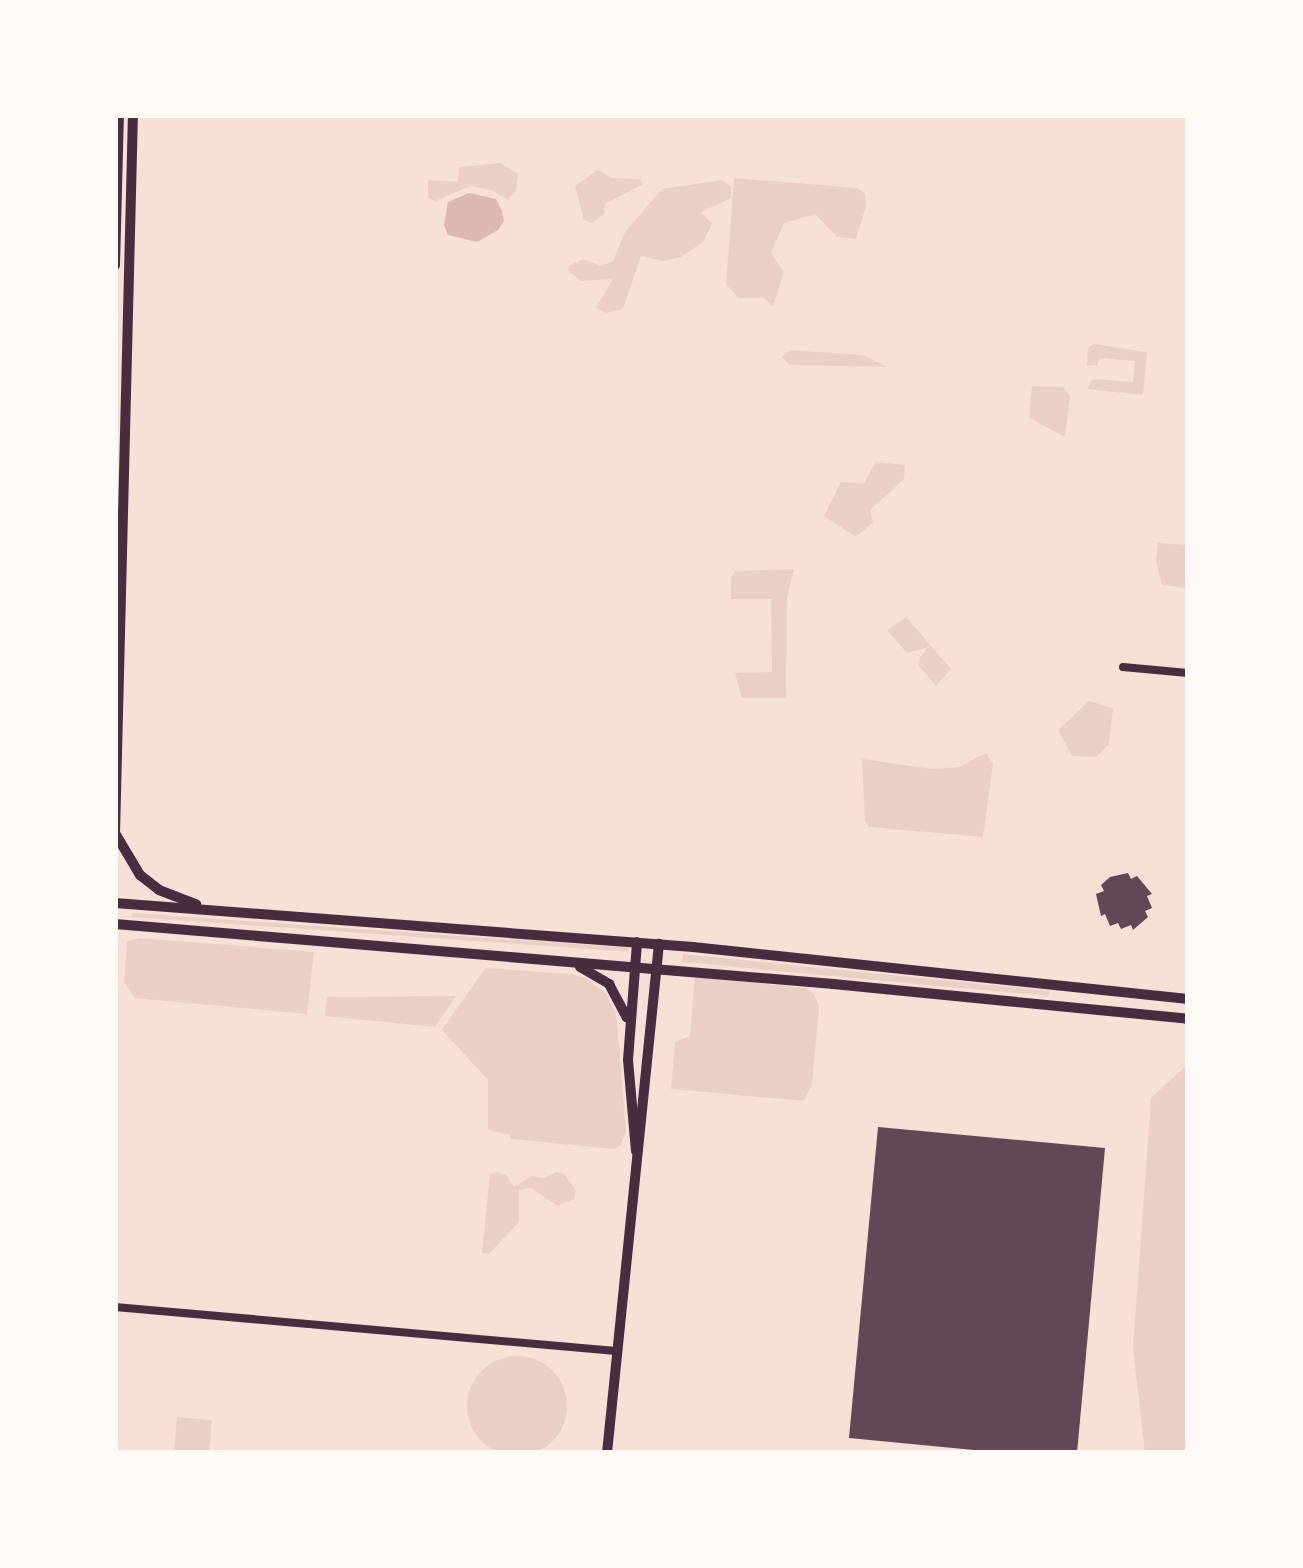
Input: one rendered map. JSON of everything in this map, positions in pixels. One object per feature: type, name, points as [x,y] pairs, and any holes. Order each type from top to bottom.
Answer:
[{"type":"main road","points":[[115,265],[119,115]]},
{"type":"main road","points":[[133,115],[115,833],[136,870],[159,890],[216,910]]},
{"type":"main road","points":[[115,902],[660,944],[1188,999]]},
{"type":"main road","points":[[115,924],[658,969],[1188,1020]]},
{"type":"main road","points":[[637,942],[630,1025],[637,1157]]},
{"type":"main road","points":[[606,1453],[660,944]]},
{"type":"main road","points":[[560,961],[602,977],[617,994],[630,1025]]},
{"type":"street","points":[[1123,667],[1188,673]]},
{"type":"street","points":[[115,1306],[616,1351]]},
{"type":"shaded area","points":[[500,163],[518,174],[516,191],[508,200],[491,190],[471,186],[435,201],[428,198],[428,180],[458,182],[459,167]]},
{"type":"shaded area","points":[[598,170],[612,178],[640,179],[643,184],[605,204],[604,214],[592,223],[584,220],[575,186]]},
{"type":"shaded area","points":[[734,178],[858,188],[865,194],[866,206],[856,239],[837,237],[815,214],[784,223],[771,253],[784,272],[773,306],[763,298],[738,298],[726,284]]},
{"type":"shaded area","points":[[722,180],[731,187],[731,198],[701,212],[712,224],[703,242],[681,257],[663,261],[641,256],[623,309],[606,313],[596,308],[613,279],[582,281],[568,271],[569,266],[583,259],[602,266],[613,261],[625,232],[662,189]]},
{"type":"shaded area","points":[[469,193],[496,199],[504,221],[498,230],[477,242],[448,235],[444,225],[448,202]]},
{"type":"shaded area","points":[[1093,344],[1147,352],[1143,395],[1087,389],[1092,379],[1133,382],[1135,361],[1100,358],[1097,365],[1087,366],[1088,348]]},
{"type":"shaded area","points":[[790,350],[863,355],[888,367],[789,365],[782,357]]},
{"type":"shaded area","points":[[1032,386],[1063,387],[1070,396],[1065,437],[1029,418]]},
{"type":"shaded area","points":[[876,462],[905,465],[904,479],[870,510],[873,522],[856,537],[824,516],[841,482],[864,483]]},
{"type":"shaded area","points":[[1158,543],[1188,545],[1188,588],[1162,585],[1156,562]]},
{"type":"shaded area","points":[[794,569],[787,598],[786,698],[742,698],[735,673],[772,672],[771,599],[731,599],[731,577],[735,571]]},
{"type":"shaded area","points":[[906,617],[951,669],[936,686],[919,666],[920,657],[929,647],[907,653],[887,630]]},
{"type":"shaded area","points":[[1089,701],[1113,708],[1109,744],[1096,757],[1072,756],[1058,730]]},
{"type":"shaded area","points":[[986,753],[993,764],[983,837],[869,827],[865,821],[862,759],[932,769],[959,767]]},
{"type":"shaded area","points":[[132,913],[629,948],[629,952],[132,917]]},
{"type":"shaded area","points":[[139,938],[314,952],[307,1014],[135,998],[124,982],[127,942]]},
{"type":"shaded area","points":[[683,954],[1050,991],[1048,996],[682,962]]},
{"type":"shaded area","points":[[485,968],[570,974],[586,978],[606,994],[616,1013],[618,1032],[626,1132],[620,1146],[614,1149],[510,1139],[510,1135],[488,1130],[488,1080],[442,1030]]},
{"type":"shaded area","points":[[695,977],[805,988],[814,994],[819,1006],[812,1085],[804,1101],[671,1089],[675,1042],[690,1036]]},
{"type":"shaded area","points":[[456,996],[435,1027],[325,1016],[327,997]]},
{"type":"shaded area","points":[[1188,1064],[1188,1453],[1145,1453],[1133,1348],[1151,1098]]},
{"type":"shaded area","points":[[490,1174],[506,1175],[514,1187],[531,1176],[564,1174],[576,1190],[574,1199],[558,1206],[531,1188],[519,1190],[519,1222],[489,1254],[482,1253]]},
{"type":"shaded area","points":[[517,1356],[545,1364],[559,1378],[567,1406],[559,1434],[545,1448],[517,1456],[489,1448],[475,1434],[467,1406],[475,1378],[489,1364]]},
{"type":"shaded area","points":[[177,1417],[212,1420],[209,1453],[174,1453]]},
{"type":"building","points":[[1128,873],[1131,879],[1137,876],[1152,894],[1147,896],[1152,908],[1145,911],[1148,917],[1133,930],[1131,925],[1121,929],[1118,923],[1110,926],[1105,914],[1101,916],[1096,894],[1104,891],[1101,885],[1110,877]]},
{"type":"building","points":[[878,1127],[1105,1148],[1077,1453],[1005,1453],[849,1438]]}]
